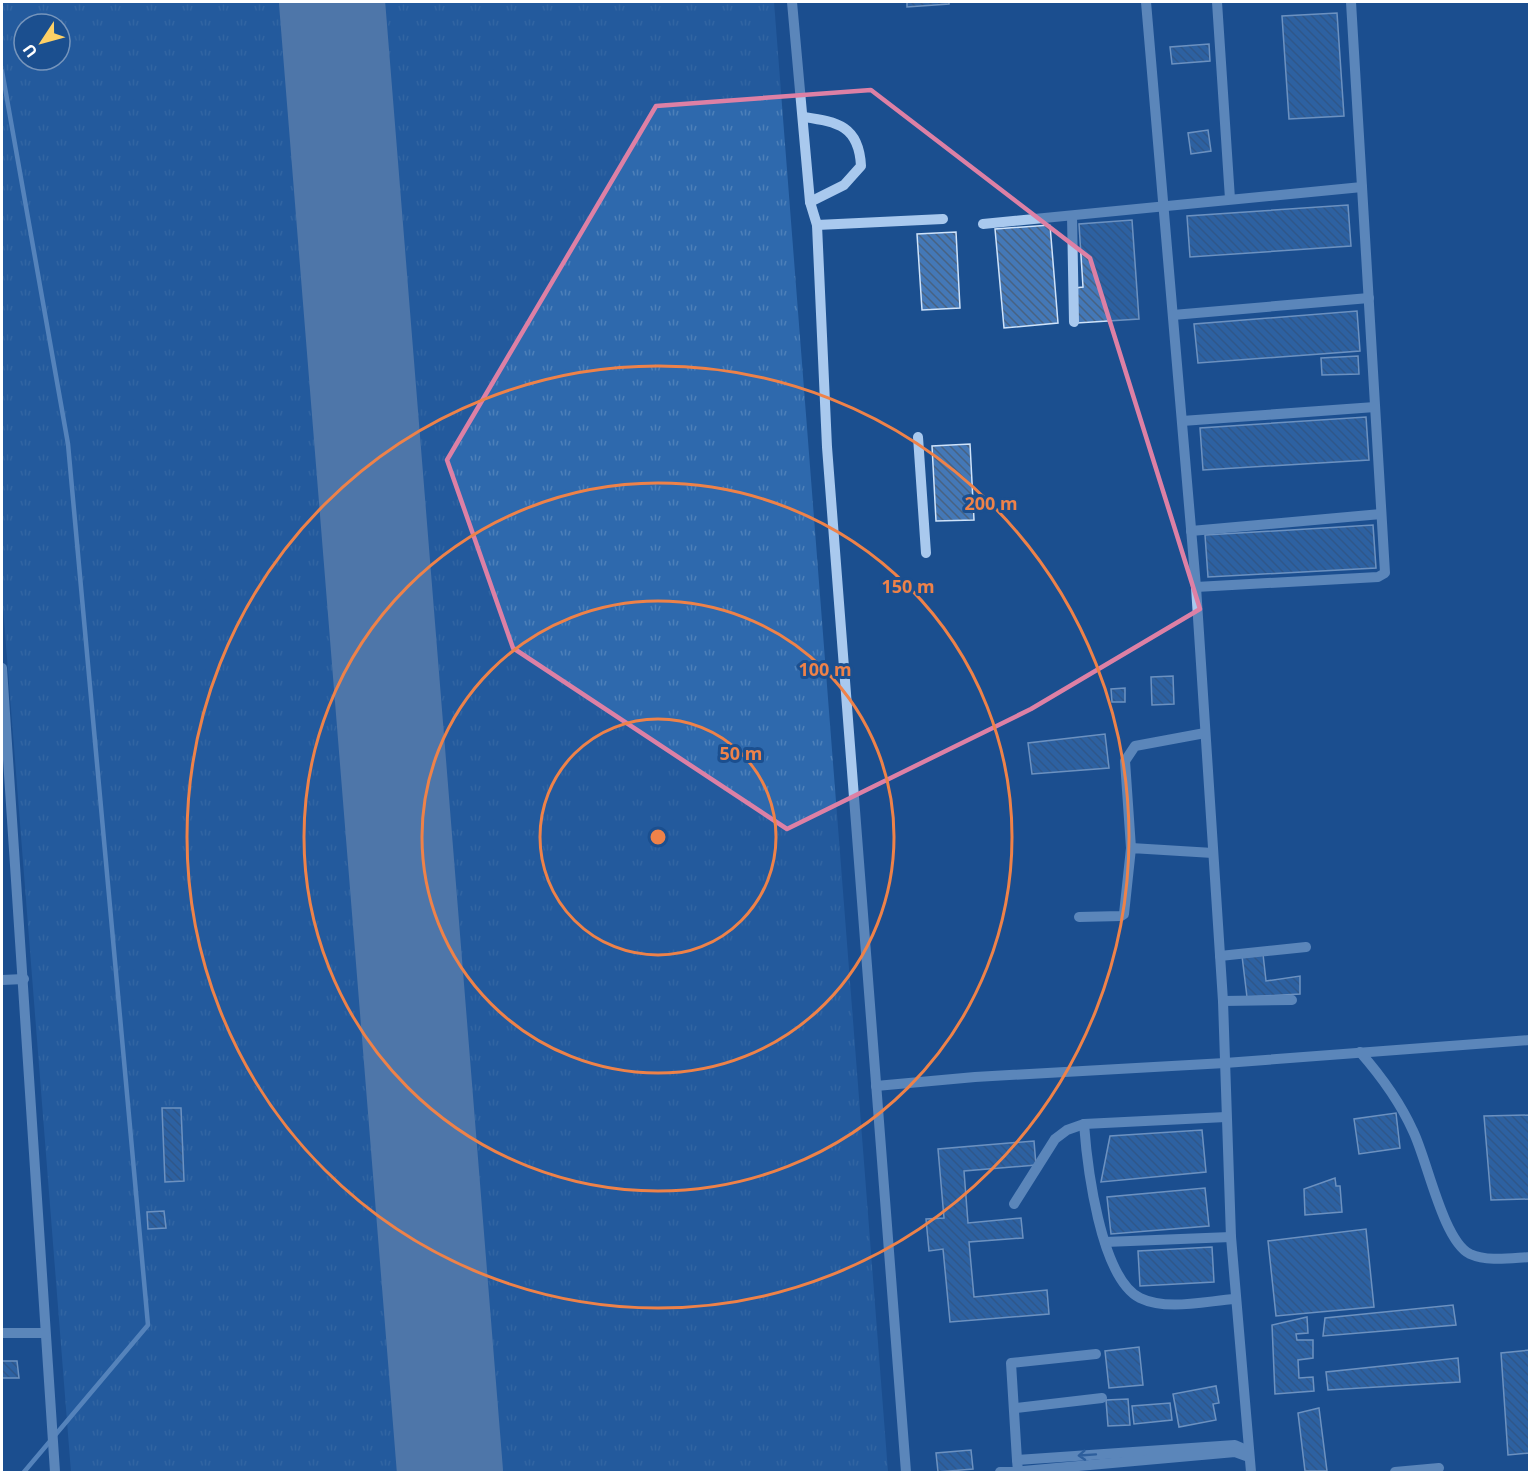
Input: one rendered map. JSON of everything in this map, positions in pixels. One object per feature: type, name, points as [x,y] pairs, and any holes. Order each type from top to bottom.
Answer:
[{"type":"street","points":[[792,2],[810,202],[816,225],[827,447],[906,1473]]},
{"type":"street","points":[[1146,2],[1196,587],[1223,1001],[1231,1237],[1251,1473]]},
{"type":"street","points":[[1217,2],[1230,200]]},
{"type":"street","points":[[1196,587],[1382,576],[1385,573],[1351,2]]},
{"type":"street","points":[[804,117],[842,125],[854,137],[861,154],[861,166],[844,185],[810,202]]},
{"type":"street","points":[[982,224],[1362,187]]},
{"type":"street","points":[[1072,216],[1074,322]]},
{"type":"street","points":[[816,225],[943,219]]},
{"type":"street","points":[[1173,315],[1369,298]]},
{"type":"street","points":[[1182,421],[1375,407]]},
{"type":"street","points":[[918,437],[926,553]]},
{"type":"street","points":[[1191,531],[1381,514]]},
{"type":"street","points":[[2,668],[7,849],[24,978],[55,1472]]},
{"type":"street","points":[[1079,917],[1124,914],[1131,848],[1125,760],[1136,746],[1205,733]]},
{"type":"street","points":[[1131,848],[1213,853]]},
{"type":"street","points":[[1220,956],[1306,947]]},
{"type":"street","points":[[2,980],[24,978]]},
{"type":"street","points":[[1223,1001],[1292,1000]]},
{"type":"street","points":[[876,1086],[975,1077],[1225,1063],[1530,1040]]},
{"type":"street","points":[[1359,1052],[1382,1077],[1413,1131],[1444,1218],[1458,1243],[1469,1254],[1486,1259],[1530,1257]]},
{"type":"street","points":[[1014,1204],[1055,1139],[1067,1130],[1084,1124],[1226,1117]]},
{"type":"street","points":[[1084,1124],[1088,1172],[1105,1242],[1119,1275],[1139,1298],[1161,1304],[1235,1299]]},
{"type":"street","points":[[1105,1242],[1231,1237]]},
{"type":"street","points":[[2,1333],[45,1333]]},
{"type":"street","points":[[1020,1469],[1016,1408],[1010,1365],[1013,1361],[1096,1354]]},
{"type":"street","points":[[1016,1408],[1102,1398]]},
{"type":"street","points":[[1000,1473],[1020,1469],[1235,1452],[1249,1454]]},
{"type":"street","points":[[1395,1473],[1439,1468]]},
{"type":"highlighted area","points":[[871,90],[1090,258],[1200,609],[1031,709],[787,829],[513,648],[447,460],[656,106]]},
{"type":"green space","points":[[2,2],[774,2],[888,1472],[71,1472],[2,594]]},
{"type":"building","points":[[907,2],[949,2],[949,4],[907,7]]},
{"type":"building","points":[[1337,13],[1344,116],[1289,119],[1282,16]]},
{"type":"building","points":[[1209,44],[1210,61],[1172,64],[1170,47]]},
{"type":"building","points":[[1208,130],[1211,151],[1191,154],[1188,133]]},
{"type":"building","points":[[1348,205],[1351,246],[1190,257],[1187,216]]},
{"type":"building","points":[[1132,220],[1139,319],[1077,323],[1075,288],[1083,287],[1079,224]]},
{"type":"building","points":[[1050,225],[1058,323],[1004,328],[995,229]]},
{"type":"building","points":[[956,232],[960,308],[922,310],[917,234]]},
{"type":"building","points":[[1357,311],[1360,351],[1198,363],[1194,324]]},
{"type":"building","points":[[1358,356],[1359,374],[1322,375],[1321,358]]},
{"type":"building","points":[[1366,417],[1369,460],[1203,470],[1200,428]]},
{"type":"building","points":[[970,444],[974,520],[936,521],[932,446]]},
{"type":"building","points":[[1373,525],[1376,568],[1208,577],[1205,535]]},
{"type":"building","points":[[1173,676],[1174,704],[1152,705],[1151,677]]},
{"type":"building","points":[[1125,688],[1125,702],[1112,702],[1111,689]]},
{"type":"building","points":[[1105,734],[1109,768],[1032,774],[1028,743]]},
{"type":"building","points":[[1263,954],[1266,981],[1300,976],[1300,994],[1247,997],[1242,956]]},
{"type":"building","points":[[162,1108],[181,1108],[184,1181],[165,1182]]},
{"type":"building","points":[[1396,1113],[1400,1148],[1359,1154],[1354,1119]]},
{"type":"building","points":[[1530,1115],[1530,1199],[1491,1200],[1484,1116]]},
{"type":"building","points":[[1202,1130],[1206,1172],[1101,1182],[1110,1136]]},
{"type":"building","points":[[1034,1141],[1036,1165],[964,1171],[968,1223],[1021,1218],[1023,1238],[969,1242],[974,1297],[1047,1290],[1049,1314],[950,1322],[943,1249],[929,1251],[926,1219],[944,1218],[938,1149]]},
{"type":"building","points":[[1335,1178],[1336,1186],[1340,1186],[1342,1212],[1305,1215],[1304,1189]]},
{"type":"building","points":[[1205,1188],[1209,1226],[1111,1234],[1107,1197]]},
{"type":"building","points":[[164,1211],[166,1228],[148,1229],[147,1212]]},
{"type":"building","points":[[1366,1229],[1374,1307],[1276,1316],[1268,1241]]},
{"type":"building","points":[[1212,1247],[1214,1282],[1140,1286],[1138,1251]]},
{"type":"building","points":[[1453,1305],[1456,1325],[1323,1336],[1325,1318]]},
{"type":"building","points":[[1307,1317],[1308,1333],[1296,1334],[1297,1340],[1313,1340],[1313,1358],[1298,1360],[1299,1378],[1313,1377],[1314,1391],[1275,1394],[1272,1325]]},
{"type":"building","points":[[1139,1347],[1143,1385],[1109,1388],[1105,1351]]},
{"type":"building","points":[[1530,1350],[1530,1453],[1508,1455],[1501,1353]]},
{"type":"building","points":[[1458,1358],[1460,1382],[1328,1390],[1326,1372]]},
{"type":"building","points":[[2,1361],[17,1361],[19,1378],[2,1378]]},
{"type":"building","points":[[1216,1386],[1219,1403],[1213,1404],[1216,1420],[1179,1427],[1173,1394]]},
{"type":"building","points":[[1128,1399],[1130,1425],[1108,1426],[1106,1400]]},
{"type":"building","points":[[1170,1403],[1172,1420],[1134,1424],[1132,1406]]},
{"type":"building","points":[[1319,1408],[1327,1471],[1305,1471],[1298,1413]]},
{"type":"building","points":[[971,1450],[973,1469],[938,1472],[936,1453]]},
{"type":"waterway","points":[[2,71],[68,444],[148,1325],[24,1472]]},
{"type":"runway","points":[[332,2],[450,1472]]}]
